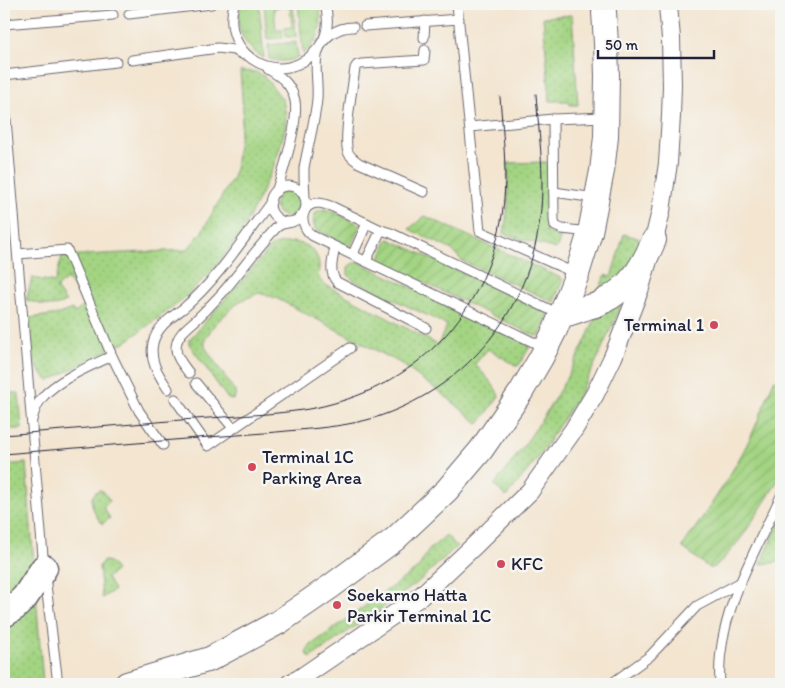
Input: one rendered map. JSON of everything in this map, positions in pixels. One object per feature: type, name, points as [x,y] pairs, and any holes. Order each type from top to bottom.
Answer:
[{"type":"main road","points":[[4,614],[25,597],[44,568]]},
{"type":"street","points":[[288,684],[299,679],[421,596],[530,491],[574,429],[595,394],[613,357],[640,288],[654,240],[666,178],[672,86],[668,6]]},
{"type":"street","points":[[128,684],[210,659],[279,622],[395,539],[447,490],[486,443],[521,392],[540,358],[561,315],[577,274],[590,232],[602,170],[607,118],[604,12]]},
{"type":"street","points":[[561,315],[601,304],[624,288],[635,276],[645,260],[654,240]]},
{"type":"lane","points":[[128,14],[211,4]]},
{"type":"lane","points":[[234,4],[232,16],[233,32],[239,46],[249,57]]},
{"type":"lane","points":[[325,4],[328,21],[317,53],[315,70],[317,99],[304,168],[306,203],[303,221],[305,229],[313,236],[335,247],[536,342],[540,348],[540,358]]},
{"type":"lane","points":[[457,4],[480,231],[577,274]]},
{"type":"lane","points":[[4,24],[113,15]]},
{"type":"lane","points":[[365,26],[459,19]]},
{"type":"lane","points":[[424,38],[425,21]]},
{"type":"lane","points":[[262,65],[278,68],[294,66],[309,58],[327,36],[336,30],[352,26]]},
{"type":"lane","points":[[132,60],[218,48],[234,50],[249,57],[282,78],[288,84],[296,106],[294,125],[276,192]]},
{"type":"lane","points":[[424,192],[354,159],[347,150],[346,138],[356,66],[360,64],[424,60],[425,50]]},
{"type":"lane","points":[[4,76],[116,62]]},
{"type":"lane","points":[[4,96],[44,568],[58,684]]},
{"type":"lane","points":[[470,127],[553,120],[607,118]]},
{"type":"lane","points":[[553,120],[555,226],[562,229],[590,232]]},
{"type":"lane","points":[[292,222],[281,221],[276,218],[271,208],[272,197],[280,188],[286,186],[298,189],[305,198]]},
{"type":"lane","points":[[554,192],[597,199]]},
{"type":"lane","points":[[168,389],[152,362],[153,344],[160,329],[214,277],[271,202]]},
{"type":"lane","points":[[189,373],[176,352],[178,338],[182,332],[222,293],[277,227],[297,220],[311,205],[315,204],[326,204],[367,224],[391,233],[561,315]]},
{"type":"lane","points":[[353,254],[367,224]]},
{"type":"lane","points":[[366,261],[381,230]]},
{"type":"lane","points":[[335,247],[332,272],[333,278],[337,282],[426,328]]},
{"type":"lane","points":[[18,254],[67,250],[112,356],[139,411],[163,444]]},
{"type":"lane","points":[[175,399],[208,446],[350,348]]},
{"type":"lane","points":[[31,425],[37,406],[42,398],[51,390],[84,369],[112,356]]},
{"type":"lane","points":[[196,383],[233,428]]},
{"type":"lane","points":[[720,684],[721,652],[733,602],[781,496]]},
{"type":"lane","points":[[611,684],[650,656],[697,606],[741,582]]},
{"type":"green space","points":[[242,4],[259,4],[264,58],[245,42],[239,28]]},
{"type":"green space","points":[[264,4],[280,4],[280,7],[274,8],[276,29],[282,29],[283,38],[267,39]]},
{"type":"green space","points":[[283,4],[293,4],[296,37],[286,37],[285,28],[292,27],[290,7],[283,7]]},
{"type":"green space","points":[[298,4],[318,4],[321,18],[317,38],[303,54]]},
{"type":"green space","points":[[572,15],[578,105],[570,105],[569,101],[550,101],[543,17]]},
{"type":"green space","points":[[296,42],[298,57],[284,61],[269,59],[268,45]]},
{"type":"green space","points":[[240,71],[256,72],[264,76],[283,100],[286,115],[285,130],[275,163],[238,239],[212,271],[181,301],[127,341],[49,381],[37,368],[34,360],[30,318],[59,314],[72,309],[75,313],[86,304],[67,279],[56,288],[66,302],[51,306],[26,300],[32,278],[55,282],[62,256],[187,250],[201,233],[234,175],[243,111]]},
{"type":"green space","points":[[547,162],[549,189],[546,232],[561,237],[556,249],[504,234],[508,205],[508,163]]},
{"type":"green space","points":[[288,191],[297,195],[301,204],[297,213],[288,217],[279,213],[275,204],[279,195]]},
{"type":"green space","points":[[324,209],[361,225],[350,247],[315,229],[314,216],[317,212]]},
{"type":"green space","points":[[425,216],[563,279],[554,302],[462,261],[452,250],[409,229]]},
{"type":"green space","points":[[624,234],[641,239],[633,263],[597,297],[605,275],[611,277]]},
{"type":"green space","points":[[389,239],[548,312],[549,316],[540,335],[535,336],[381,262],[380,258]]},
{"type":"green space","points":[[294,242],[308,247],[317,256],[318,274],[321,282],[438,345],[447,325],[353,280],[348,275],[348,267],[354,263],[361,263],[529,345],[517,366],[488,349],[475,364],[499,396],[479,424],[400,363],[276,298],[259,293],[240,301],[215,324],[205,339],[205,347],[236,393],[233,400],[228,399],[189,344],[189,340],[272,246]]},
{"type":"green space","points":[[620,304],[621,306],[580,393],[538,458],[506,497],[494,485],[524,446],[551,405],[564,383],[596,316]]},
{"type":"green space","points":[[774,380],[781,382],[781,475],[742,537],[720,563],[709,568],[682,547],[737,463]]},
{"type":"green space","points":[[4,393],[19,393],[22,429],[4,429]]},
{"type":"green space","points":[[26,463],[34,566],[4,603],[4,465]]},
{"type":"green space","points":[[100,490],[103,491],[110,501],[103,507],[110,518],[102,524],[92,506],[95,493]]},
{"type":"green space","points":[[781,519],[781,562],[761,564]]},
{"type":"green space","points":[[446,535],[457,546],[416,584],[310,658],[306,652],[311,645],[418,568],[428,551]]},
{"type":"green space","points":[[104,561],[110,563],[116,570],[107,578],[114,590],[102,598],[99,567]]},
{"type":"green space","points":[[36,595],[43,684],[4,684],[4,621]]},
{"type":"tram line","points":[[4,454],[276,432],[356,423],[406,405],[435,389],[461,369],[485,346],[504,319],[520,290],[532,259],[539,225],[542,192],[536,94]]},
{"type":"tram line","points":[[4,435],[267,414],[315,408],[363,393],[393,378],[419,360],[443,338],[463,313],[480,285],[492,254],[501,221],[505,190],[505,159],[500,97]]},
{"type":"place","name":"Terminal 1","points":[[714,325]]},
{"type":"place","name":"Terminal 1C Parking Area","points":[[252,467]]},
{"type":"place","name":"KFC","points":[[501,564]]},
{"type":"place","name":"Soekarno Hatta Parkir Terminal 1C","points":[[337,605]]}]
